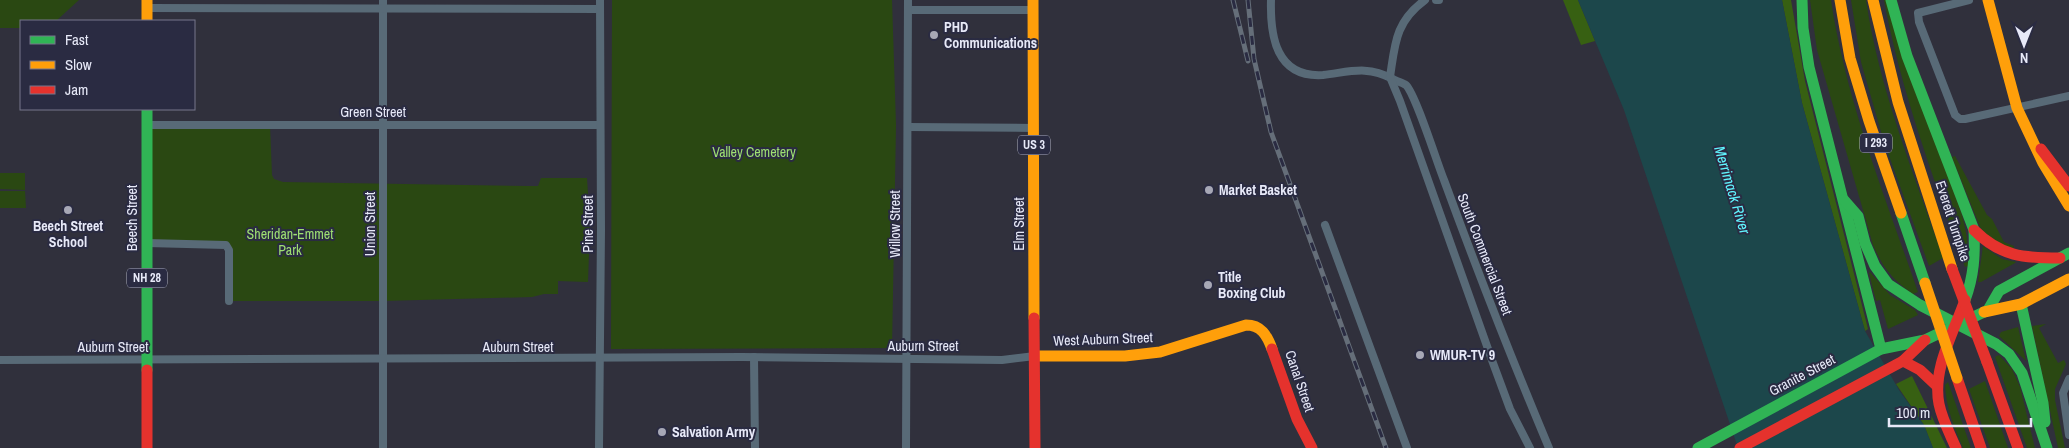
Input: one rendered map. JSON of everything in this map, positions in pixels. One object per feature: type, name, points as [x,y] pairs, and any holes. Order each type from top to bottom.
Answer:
[{"type":"main road","points":[[1802,0],[1803,28],[1809,67],[1881,349]]},
{"type":"main road","name":"I 293","points":[[1840,0],[1850,58],[1869,121],[1981,448]]},
{"type":"main road","name":"Everett Turnpike","points":[[1873,0],[1886,65],[1894,92],[1952,269],[2018,448]]},
{"type":"main road","points":[[1891,0],[1907,56],[1974,230],[1976,261],[1971,285],[1947,349],[1937,386],[1939,406],[1956,448]]},
{"type":"main road","points":[[1988,0],[2017,108],[2043,163],[2069,206]]},
{"type":"main road","points":[[146,4],[146,20]]},
{"type":"main road","name":"Elm Street","points":[[1033,5],[1035,448]]},
{"type":"main road","name":"Beech Street","points":[[147,110],[147,448]]},
{"type":"main road","points":[[2026,128],[2069,186]]},
{"type":"main road","points":[[1842,198],[1858,216],[1864,243],[1875,266],[1888,284],[1903,295],[1996,344],[2009,354],[2022,373],[2047,448]]},
{"type":"main road","points":[[1974,230],[1996,250],[2011,255],[2035,258],[2065,256]]},
{"type":"main road","points":[[1988,310],[1999,291],[2065,256]]},
{"type":"main road","name":"Granite Street","points":[[1698,448],[1881,349],[1925,340],[1988,310],[2021,304],[2069,278]]},
{"type":"main road","points":[[2021,304],[2043,403],[2047,448]]},
{"type":"main road","name":"West Auburn Street","points":[[1035,356],[1160,353],[1234,329],[1251,325],[1257,326]]},
{"type":"main road","name":"Canal Street","points":[[1257,326],[1266,334],[1297,420],[1312,448]]},
{"type":"main road","name":"Granite Street","points":[[1740,448],[1903,361],[1925,340]]},
{"type":"main road","points":[[1903,361],[1920,370],[1937,386]]},
{"type":"street","name":"Willow Street","points":[[906,448],[908,0]]},
{"type":"street","name":"South Commercial Street","points":[[1271,0],[1273,41],[1281,58],[1296,70],[1316,75],[1366,70],[1390,77],[1406,86],[1417,109],[1467,243],[1549,448]]},
{"type":"street","points":[[1390,77],[1395,41],[1399,28],[1406,17],[1424,0]]},
{"type":"street","points":[[1969,0],[1918,13],[1919,22],[1932,59],[1955,115],[1960,119],[1965,119],[2069,96]]},
{"type":"street","points":[[146,4],[600,4]]},
{"type":"street","name":"Union Street","points":[[383,4],[383,448]]},
{"type":"street","name":"Pine Street","points":[[599,448],[600,4]]},
{"type":"street","points":[[909,10],[1033,5]]},
{"type":"street","name":"South Commercial Street","points":[[1390,77],[1493,364],[1510,409],[1530,448]]},
{"type":"street","name":"Green Street","points":[[147,125],[600,125]]},
{"type":"street","points":[[908,127],[1034,128]]},
{"type":"street","points":[[1325,225],[1407,448]]},
{"type":"street","points":[[147,243],[226,246],[229,250],[230,302]]},
{"type":"street","name":"Auburn Street","points":[[0,360],[754,358],[1002,360],[1035,356]]},
{"type":"street","points":[[754,358],[754,448]]},
{"type":"street","points":[[2068,382],[2063,394],[2063,404],[2069,435]]},
{"type":"green space","points":[[0,0],[79,0],[57,20],[20,20],[20,28],[0,28]]},
{"type":"green space","name":"Valley Cemetery","points":[[612,0],[892,0],[896,125],[892,348],[611,349]]},
{"type":"green space","points":[[1563,0],[1578,0],[1595,41],[1581,45]]},
{"type":"green space","points":[[1782,0],[1791,0],[1805,81],[1868,329],[1865,331],[1802,103]]},
{"type":"green space","points":[[1810,0],[1831,0],[1846,75],[1856,111],[1918,292],[1913,294],[1889,272],[1873,245],[1817,50]]},
{"type":"green space","points":[[1851,0],[1866,0],[1879,66],[1888,99],[1943,258],[1929,266],[1884,142],[1861,62]]},
{"type":"green space","points":[[1884,0],[1886,0],[1962,215],[1968,247],[1968,266],[1965,267],[1909,102],[1899,68]]},
{"type":"green space","name":"Sheridan-Emmet Park","points":[[147,125],[270,125],[272,175],[274,179],[283,182],[538,186],[541,178],[587,178],[590,225],[588,282],[558,281],[558,294],[544,294],[532,297],[383,301],[229,301],[228,248],[147,243]]},
{"type":"green space","points":[[1955,156],[2004,242],[2014,246],[2013,251],[1990,239],[1980,227],[1952,157]]},
{"type":"green space","points":[[0,173],[25,173],[25,190],[0,189]]},
{"type":"green space","points":[[0,191],[25,191],[26,208],[0,208]]},
{"type":"green space","points":[[1983,246],[2002,259],[2016,262],[1978,282]]},
{"type":"green space","points":[[1870,272],[1890,295],[1915,310],[1918,315],[1888,329],[1880,300],[1876,301]]},
{"type":"green space","points":[[2046,324],[2039,328],[2058,363],[2064,360],[2066,364],[2055,389],[2055,400],[2065,448],[2058,448],[2032,326]]},
{"type":"green space","points":[[2018,327],[2026,361],[1999,336],[2001,332]]},
{"type":"green space","points":[[1999,355],[2012,369],[2020,387],[2035,448],[2027,448],[1995,357]]},
{"type":"green space","points":[[1912,376],[1947,448],[1933,448],[1924,425],[1896,384]]},
{"type":"green space","points":[[1985,381],[2008,448],[1990,448],[1969,389]]},
{"type":"green space","points":[[1948,382],[1971,448],[1963,448],[1954,425],[1946,393],[1945,385]]},
{"type":"water","name":"Merrimack River","points":[[1578,0],[1782,0],[1802,103],[1865,331],[1899,390],[1924,425],[1933,448],[1738,448],[1624,110]]},
{"type":"railway","points":[[1233,0],[1248,61]]},
{"type":"railway","points":[[1248,0],[1254,59],[1271,132],[1386,448]]},
{"type":"traffic: fast","points":[[1802,0],[1803,28],[1809,67],[1881,349]]},
{"type":"traffic: fast","points":[[1891,0],[1907,56],[1974,230],[1973,265],[1965,300]]},
{"type":"traffic: fast","points":[[147,110],[147,370]]},
{"type":"traffic: fast","points":[[1844,200],[1858,216],[1865,243],[1875,266],[1888,284],[1920,305],[1996,344],[2009,354],[2022,373],[2047,448]]},
{"type":"traffic: fast","points":[[1901,213],[1925,283]]},
{"type":"traffic: fast","points":[[1988,310],[1999,291],[2069,253]]},
{"type":"traffic: fast","points":[[2021,304],[2043,403],[2045,422]]},
{"type":"traffic: fast","points":[[1698,448],[1881,349],[1925,340],[1984,312]]},
{"type":"traffic: slow","points":[[147,0],[147,20]]},
{"type":"traffic: slow","points":[[1033,0],[1034,318]]},
{"type":"traffic: slow","points":[[1840,0],[1850,58],[1869,121],[1901,213]]},
{"type":"traffic: slow","points":[[1873,0],[1898,102],[1952,269]]},
{"type":"traffic: slow","points":[[1988,0],[2017,108],[2043,163],[2069,206]]},
{"type":"traffic: slow","points":[[1984,312],[2021,304],[2069,279]]},
{"type":"traffic: slow","points":[[1925,283],[1957,378]]},
{"type":"traffic: slow","points":[[1035,356],[1125,356],[1160,352],[1246,325],[1260,329],[1268,339],[1272,349]]},
{"type":"traffic: jam","points":[[2041,149],[2069,186]]},
{"type":"traffic: jam","points":[[1974,230],[1984,239],[2004,251],[2024,256],[2060,258]]},
{"type":"traffic: jam","points":[[1952,269],[1987,362]]},
{"type":"traffic: jam","points":[[1956,448],[1942,415],[1938,391],[1941,364],[1965,300]]},
{"type":"traffic: jam","points":[[1034,318],[1035,448]]},
{"type":"traffic: jam","points":[[1740,448],[1903,361],[1925,340]]},
{"type":"traffic: jam","points":[[1272,349],[1297,419],[1312,448]]},
{"type":"traffic: jam","points":[[1903,361],[1920,370],[1937,386]]},
{"type":"traffic: jam","points":[[1987,362],[2018,448]]},
{"type":"traffic: jam","points":[[147,370],[147,448]]},
{"type":"traffic: jam","points":[[1957,378],[1981,448]]},
{"type":"place","name":"PHD Communications","points":[[934,35]]},
{"type":"place","name":"Market Basket","points":[[1209,190]]},
{"type":"place","name":"Beech Street School","points":[[68,210]]},
{"type":"place","name":"Title Boxing Club","points":[[1208,285]]},
{"type":"place","name":"WMUR-TV 9","points":[[1420,355]]},
{"type":"place","name":"Salvation Army","points":[[662,432]]}]
